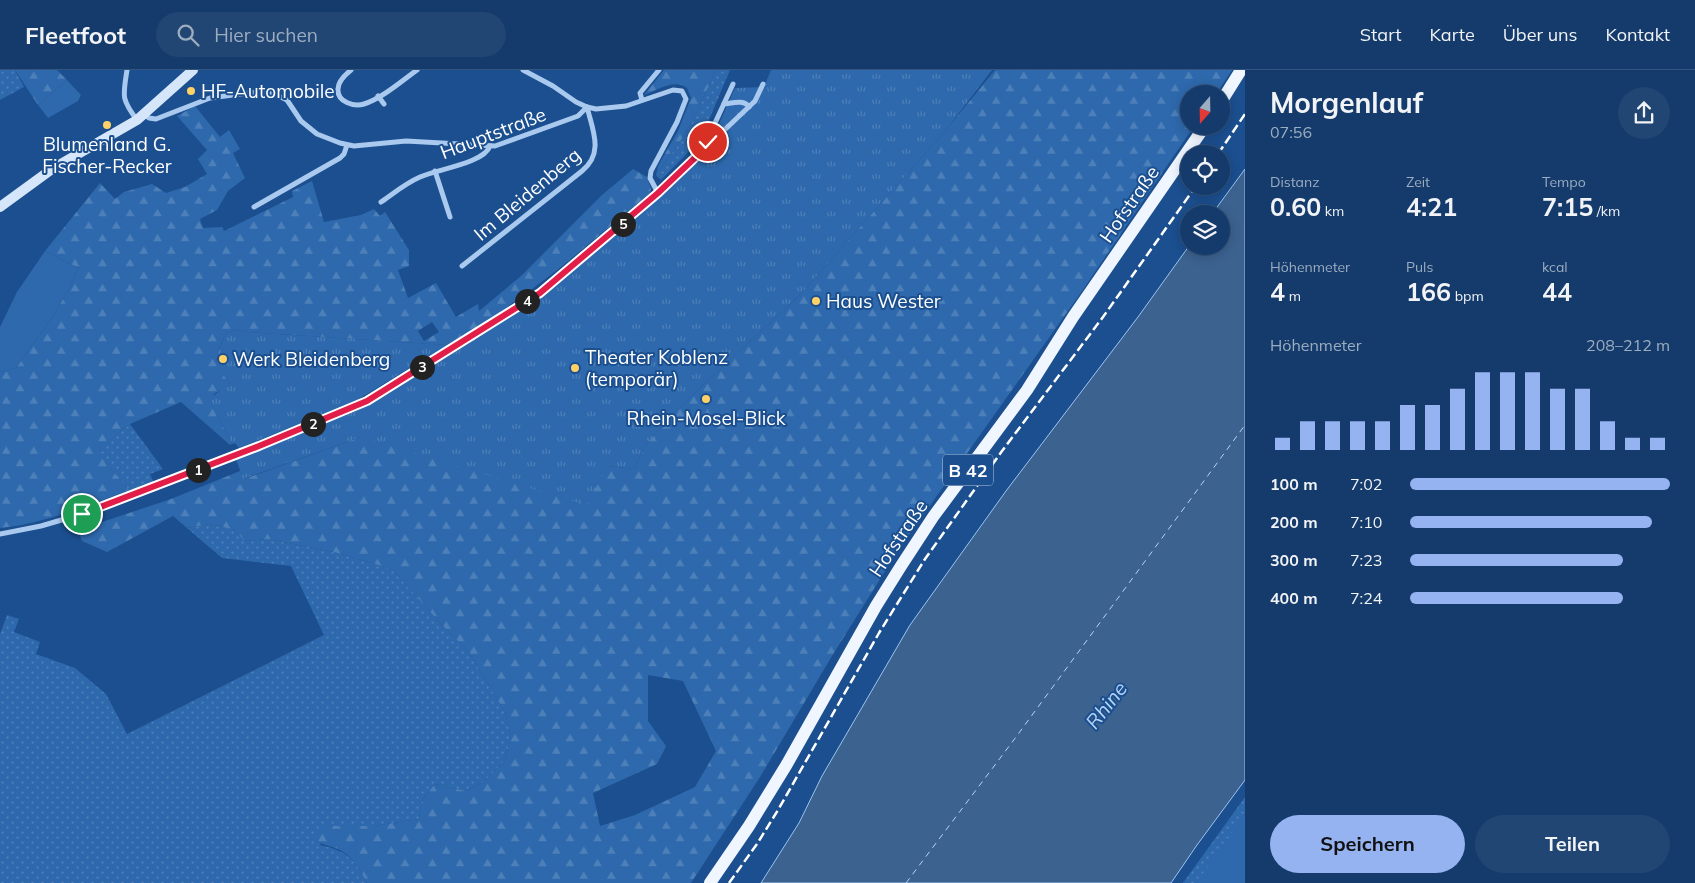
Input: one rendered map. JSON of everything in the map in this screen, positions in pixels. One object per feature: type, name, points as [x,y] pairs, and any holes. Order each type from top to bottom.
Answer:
[{"type":"main road","points":[[0,207],[52,169],[141,117],[193,70]]},
{"type":"main road","points":[[1230,88],[1241,70]]},
{"type":"main road","name":"Hofstraße","points":[[710,883],[749,826],[787,764],[876,606],[933,517],[1027,390],[1073,317],[1199,135]]},
{"type":"street","points":[[127,70],[124,100],[141,117],[156,118],[210,98],[263,91],[270,92],[287,100],[301,121],[308,127],[330,140],[348,145],[406,141],[490,146]]},
{"type":"street","points":[[351,70],[343,77],[338,88],[342,99],[347,103],[360,105],[378,96],[416,70]]},
{"type":"street","points":[[523,70],[542,79],[587,108],[626,106],[678,89],[684,94],[686,99],[677,122],[651,171],[650,178],[658,193]]},
{"type":"street","points":[[642,100],[640,94],[659,70]]},
{"type":"street","points":[[700,153],[710,137],[733,84]]},
{"type":"street","points":[[2,534],[41,526],[82,514],[357,406],[540,293],[658,193],[749,107],[757,98],[763,84]]},
{"type":"street","points":[[378,96],[384,104]]},
{"type":"street","points":[[724,104],[743,102],[747,103],[749,107]]},
{"type":"street","name":"Hauptstraße","points":[[381,202],[406,184],[435,171],[468,162],[486,152],[490,146],[501,144],[578,116],[587,108]]},
{"type":"street","name":"Im Bleidenberg","points":[[462,266],[592,162],[596,146],[587,108]]},
{"type":"street","points":[[254,207],[340,158],[348,145]]},
{"type":"street","name":"Hauptstraße","points":[[435,171],[450,217]]},
{"type":"green space","points":[[0,70],[15,70],[24,87],[0,100]]},
{"type":"green space","points":[[15,70],[57,70],[67,80],[38,105]]},
{"type":"green space","points":[[664,70],[716,70],[693,120],[678,145],[656,175],[658,166],[678,131],[691,98],[687,88],[677,84],[666,86],[644,95]]},
{"type":"green space","points":[[716,70],[730,70],[701,139],[661,180],[656,175],[678,145],[693,120]]},
{"type":"green space","points":[[771,70],[992,70],[946,130],[797,298],[679,408],[646,444],[634,469],[608,466],[586,505],[361,437],[243,479],[236,459],[359,410],[541,295],[626,225],[707,151],[735,88],[764,87]]},
{"type":"green space","points":[[995,70],[1232,70],[1222,85],[1180,85],[1180,135],[1188,135],[1080,294],[897,552],[760,777],[691,883],[367,883],[347,855],[338,849],[322,844],[313,836],[319,830],[329,826],[373,826],[419,819],[422,800],[435,784],[466,791],[485,781],[505,760],[511,737],[505,712],[468,651],[392,569],[334,552],[268,539],[244,541],[235,530],[210,524],[187,528],[173,516],[107,552],[82,541],[78,530],[171,499],[240,471],[244,479],[361,437],[634,469],[646,444],[679,408],[797,298],[946,130]],"holes":[[[648,675],[683,681],[716,751],[695,787],[635,815],[600,826],[593,793],[657,764],[666,746],[648,721]]]},
{"type":"green space","points":[[67,80],[81,95],[78,101],[48,118],[38,105]]},
{"type":"green space","points":[[195,106],[220,137],[229,130],[240,149],[233,153],[245,178],[228,191],[217,210],[200,219],[203,228],[222,227],[224,231],[293,197],[292,191],[312,181],[324,222],[361,215],[374,209],[380,216],[385,212],[409,250],[409,266],[398,270],[408,298],[436,283],[456,317],[478,304],[479,311],[521,276],[602,195],[633,169],[647,177],[651,189],[650,193],[561,267],[485,323],[447,345],[236,330],[226,333],[216,359],[217,364],[230,383],[226,388],[215,393],[211,403],[232,444],[230,445],[181,402],[130,424],[96,451],[129,490],[49,518],[0,528],[0,372],[16,368],[53,316],[70,287],[78,268],[45,251],[100,183],[115,199],[124,192],[152,184],[166,193],[185,187],[207,174],[198,159],[207,150],[177,116]],"holes":[[[432,322],[439,332],[424,341],[418,331]]]},
{"type":"green space","points":[[45,251],[78,268],[70,287],[53,316],[16,368],[0,372],[0,327],[17,292]]},
{"type":"green space","points":[[236,330],[447,345],[357,400],[239,448],[235,443],[232,444],[211,403],[216,394],[230,383],[217,367],[216,356],[226,333]]},
{"type":"green space","points":[[130,424],[163,469],[150,474],[154,483],[129,490],[95,451]]},
{"type":"green space","points":[[210,524],[235,530],[244,541],[268,539],[334,552],[392,569],[468,651],[505,712],[511,737],[505,760],[485,781],[466,791],[435,784],[422,800],[419,819],[373,826],[329,826],[320,845],[337,850],[349,857],[358,867],[367,883],[0,883],[0,634],[7,615],[19,619],[14,632],[40,642],[36,654],[75,668],[106,694],[127,734],[324,635],[291,566],[222,558],[187,528]]},
{"type":"green space","points":[[1245,797],[1245,883],[1183,883]]},
{"type":"green space","points":[[1245,815],[1245,883],[1196,883]]},
{"type":"water","name":"Rhine","points":[[1245,169],[1245,780],[1171,883],[761,883],[799,823],[822,776],[910,625],[1006,491],[1183,255],[1230,255],[1230,205],[1219,205],[1226,195],[1230,195],[1230,189]]},
{"type":"ferry route","points":[[906,883],[1016,737],[1245,425]]},
{"type":"railway","points":[[1224,145],[1245,114]]},
{"type":"railway","points":[[729,883],[757,844],[778,810],[879,633],[925,559],[1002,451],[1103,317],[1190,195]]},
{"type":"place","name":"HF-Automobile","points":[[191,91]]},
{"type":"place","name":"Blumenland G. Fischer-Recker","points":[[107,125]]},
{"type":"place","name":"Haus Wester","points":[[816,301]]},
{"type":"place","name":"Werk Bleidenberg","points":[[223,359]]},
{"type":"place","name":"Theater Koblenz (temporär)","points":[[575,368]]},
{"type":"place","name":"Rhein-Mosel-Blick","points":[[706,399]]},
{"type":"route","points":[[82,514],[244,452],[367,401],[540,293],[658,193],[700,153],[708,142]]}]
